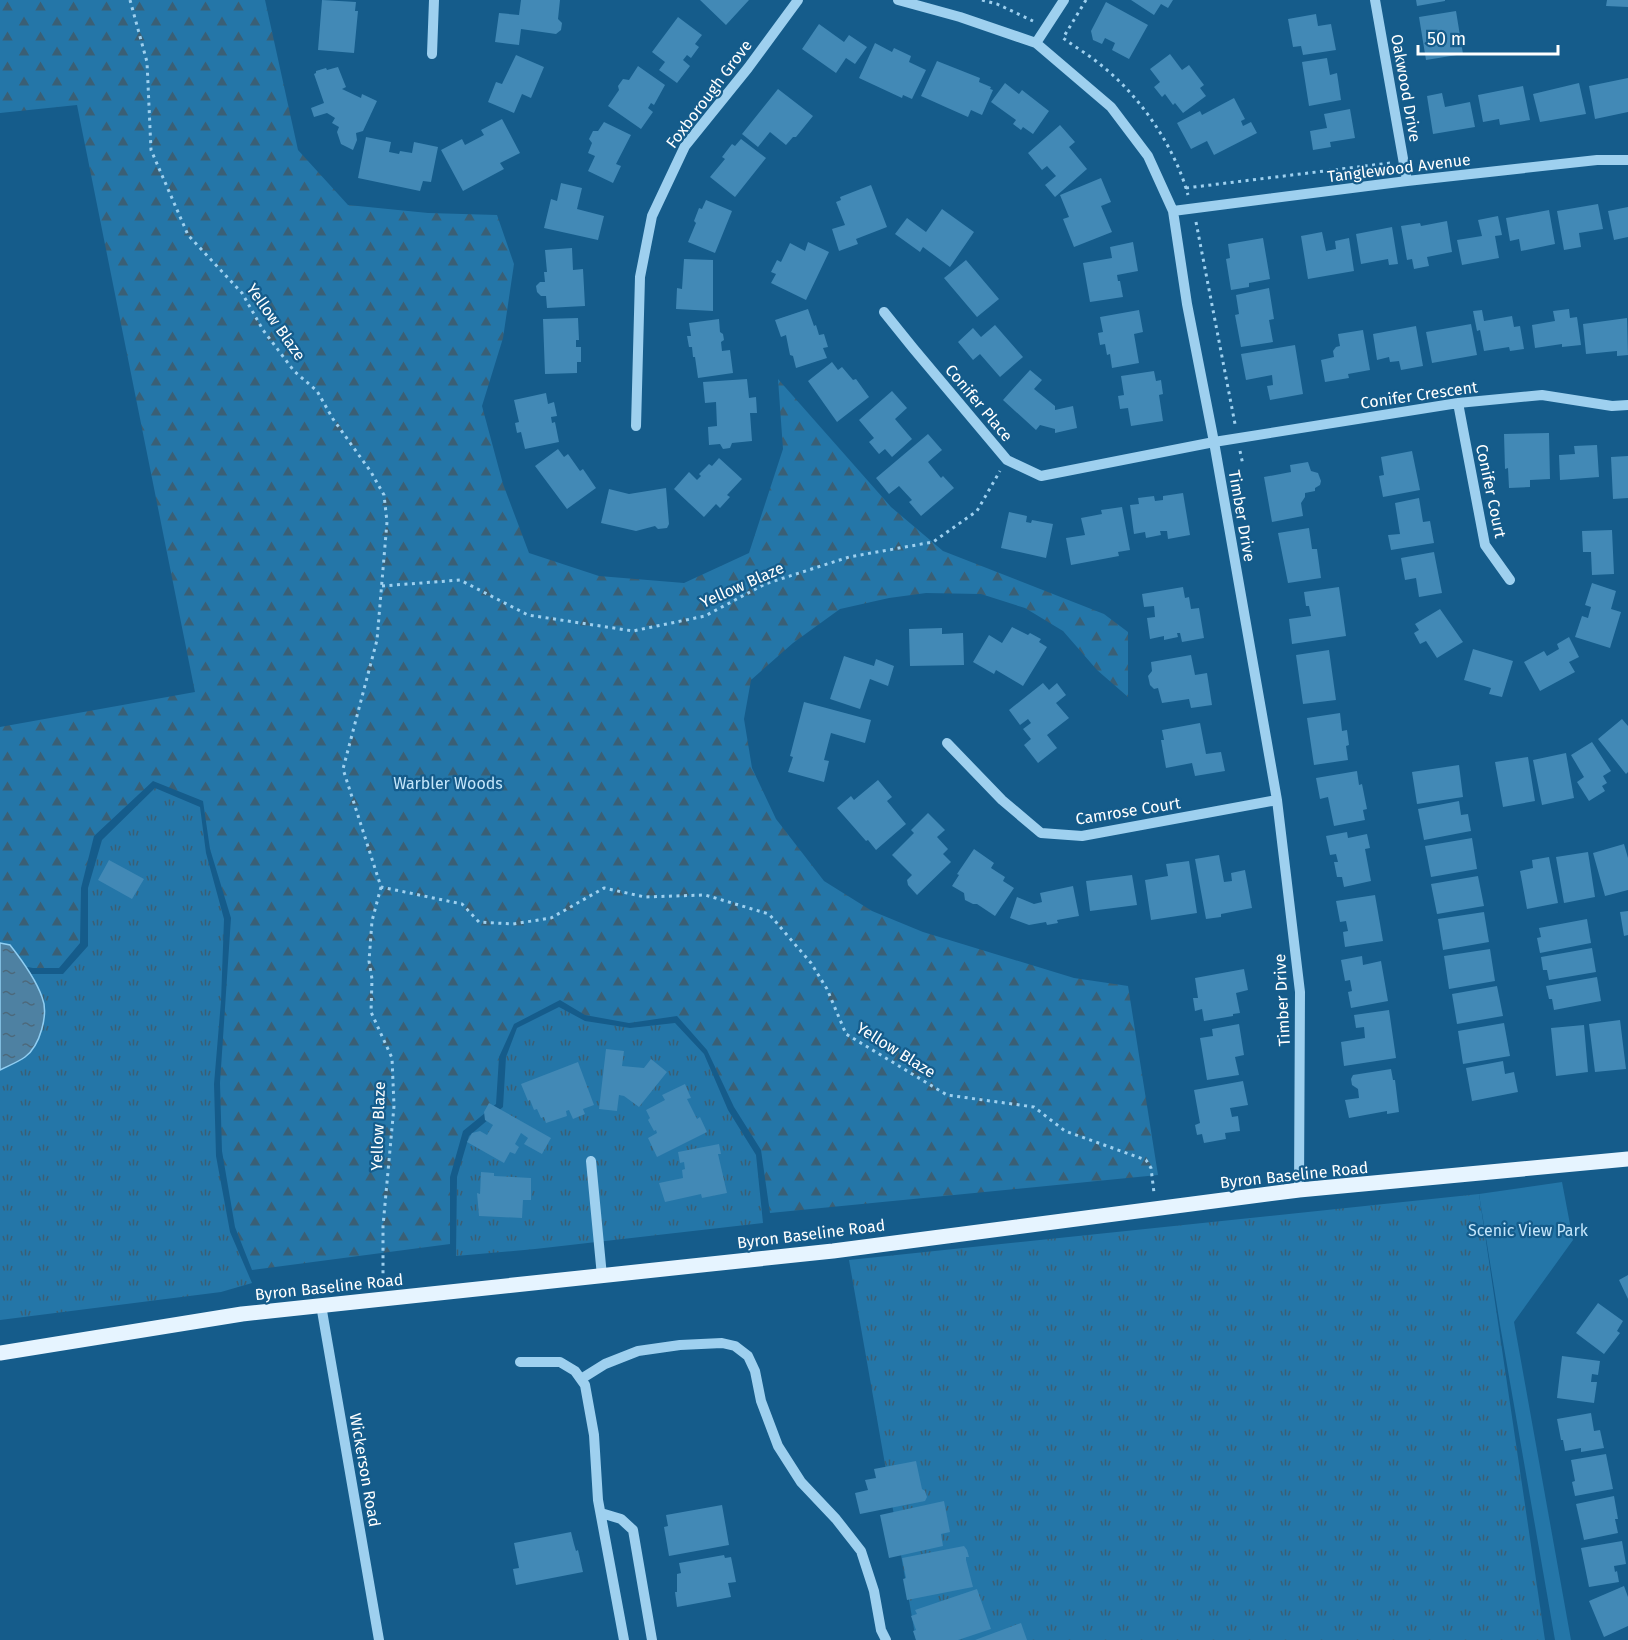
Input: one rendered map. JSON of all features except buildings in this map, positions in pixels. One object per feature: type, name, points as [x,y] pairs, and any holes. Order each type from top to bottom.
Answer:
[{"type":"main road","name":"Byron Baseline Road","points":[[0,1353],[243,1314],[833,1251],[1299,1190],[1628,1159]]},
{"type":"street","points":[[432,54],[434,0]]},
{"type":"street","name":"Foxborough Grove","points":[[636,426],[640,277],[651,216],[685,147],[748,68],[798,0]]},
{"type":"street","name":"Timber Drive","points":[[898,0],[960,17],[1036,43],[1112,107],[1148,156],[1173,211],[1187,304],[1214,442],[1277,800],[1300,992],[1299,1190]]},
{"type":"street","points":[[1036,43],[1064,0]]},
{"type":"street","name":"Oakwood Drive","points":[[1375,0],[1407,181]]},
{"type":"street","name":"Tanglewood Avenue","points":[[1173,211],[1407,181],[1597,160],[1628,160]]},
{"type":"street","name":"Conifer Place","points":[[884,312],[1007,460],[1041,476],[1214,442]]},
{"type":"street","name":"Conifer Crescent","points":[[1214,442],[1458,403],[1542,395],[1612,406],[1628,405]]},
{"type":"street","name":"Conifer Court","points":[[1458,403],[1485,545],[1510,580]]},
{"type":"street","name":"Camrose Court","points":[[947,743],[1002,800],[1041,833],[1082,837],[1277,800]]},
{"type":"street","points":[[591,1161],[602,1276]]},
{"type":"street","name":"Wickerson Road","points":[[321,1305],[379,1640]]},
{"type":"street","points":[[580,1379],[605,1364],[638,1351],[659,1348],[722,1342],[735,1346],[748,1356],[755,1371],[761,1401],[778,1446],[801,1482],[836,1519],[861,1551],[874,1591],[881,1630],[886,1640]]},
{"type":"street","points":[[520,1362],[560,1362],[575,1371],[585,1385],[594,1436],[601,1513],[624,1640]]},
{"type":"street","points":[[601,1513],[621,1519],[633,1530],[652,1640]]},
{"type":"path","name":"Yellow Blaze","points":[[130,0],[147,62],[152,150],[188,235],[243,293],[263,330],[294,371],[317,392],[384,495],[387,522],[377,640],[343,769],[381,887],[372,921],[369,961],[372,979],[371,1012],[392,1058],[394,1106],[383,1226],[383,1299]]},
{"type":"path","points":[[982,0],[997,4],[1063,38]]},
{"type":"path","points":[[1186,188],[1399,162]]},
{"type":"path","name":"Yellow Blaze","points":[[382,586],[460,580],[528,615],[633,631],[705,616],[765,584],[849,556],[933,542],[977,511],[1007,460]]},
{"type":"path","name":"Yellow Blaze","points":[[381,887],[462,904],[479,922],[513,924],[551,918],[603,888],[645,897],[705,895],[769,914],[811,963],[827,989],[846,1034],[947,1095],[1034,1107],[1065,1131],[1146,1160],[1151,1168],[1155,1194]]},
{"type":"green space","name":"Warbler Woods","points":[[0,0],[265,0],[298,150],[348,205],[428,213],[497,215],[514,264],[503,338],[482,406],[503,484],[529,553],[599,576],[684,583],[749,553],[783,449],[778,379],[891,507],[943,551],[1104,614],[1128,632],[1128,697],[1097,670],[1063,631],[1025,608],[981,594],[926,593],[889,598],[840,609],[793,643],[751,680],[744,719],[752,768],[776,819],[824,881],[872,911],[923,932],[1074,978],[1128,986],[1158,1175],[770,1213],[761,1150],[734,1107],[707,1050],[677,1016],[629,1023],[585,1015],[560,1000],[514,1024],[499,1057],[496,1104],[463,1131],[450,1177],[450,1244],[252,1270],[235,1227],[222,1151],[220,1083],[231,918],[210,849],[203,801],[153,781],[94,836],[81,888],[80,943],[59,968],[33,968],[0,962],[0,727],[195,692],[77,105],[0,113]]},
{"type":"green space","points":[[155,788],[200,807],[206,853],[224,919],[221,1001],[214,1084],[216,1156],[230,1232],[252,1283],[221,1292],[0,1320],[0,967],[30,974],[63,974],[88,946],[88,888],[102,840]]},
{"type":"green space","points":[[559,1007],[585,1021],[630,1028],[675,1023],[704,1054],[728,1110],[756,1155],[763,1223],[456,1256],[457,1177],[469,1136],[503,1107],[506,1057],[517,1028]]},
{"type":"green space","name":"Scenic View Park","points":[[1562,1182],[1573,1240],[1514,1322],[1571,1640],[1555,1640],[1479,1194]]},
{"type":"green space","points":[[1479,1194],[1545,1640],[916,1640],[849,1260]]},
{"type":"water","points":[[0,943],[10,945],[36,984],[44,1004],[44,1021],[39,1038],[30,1052],[22,1059],[0,1070]]}]
